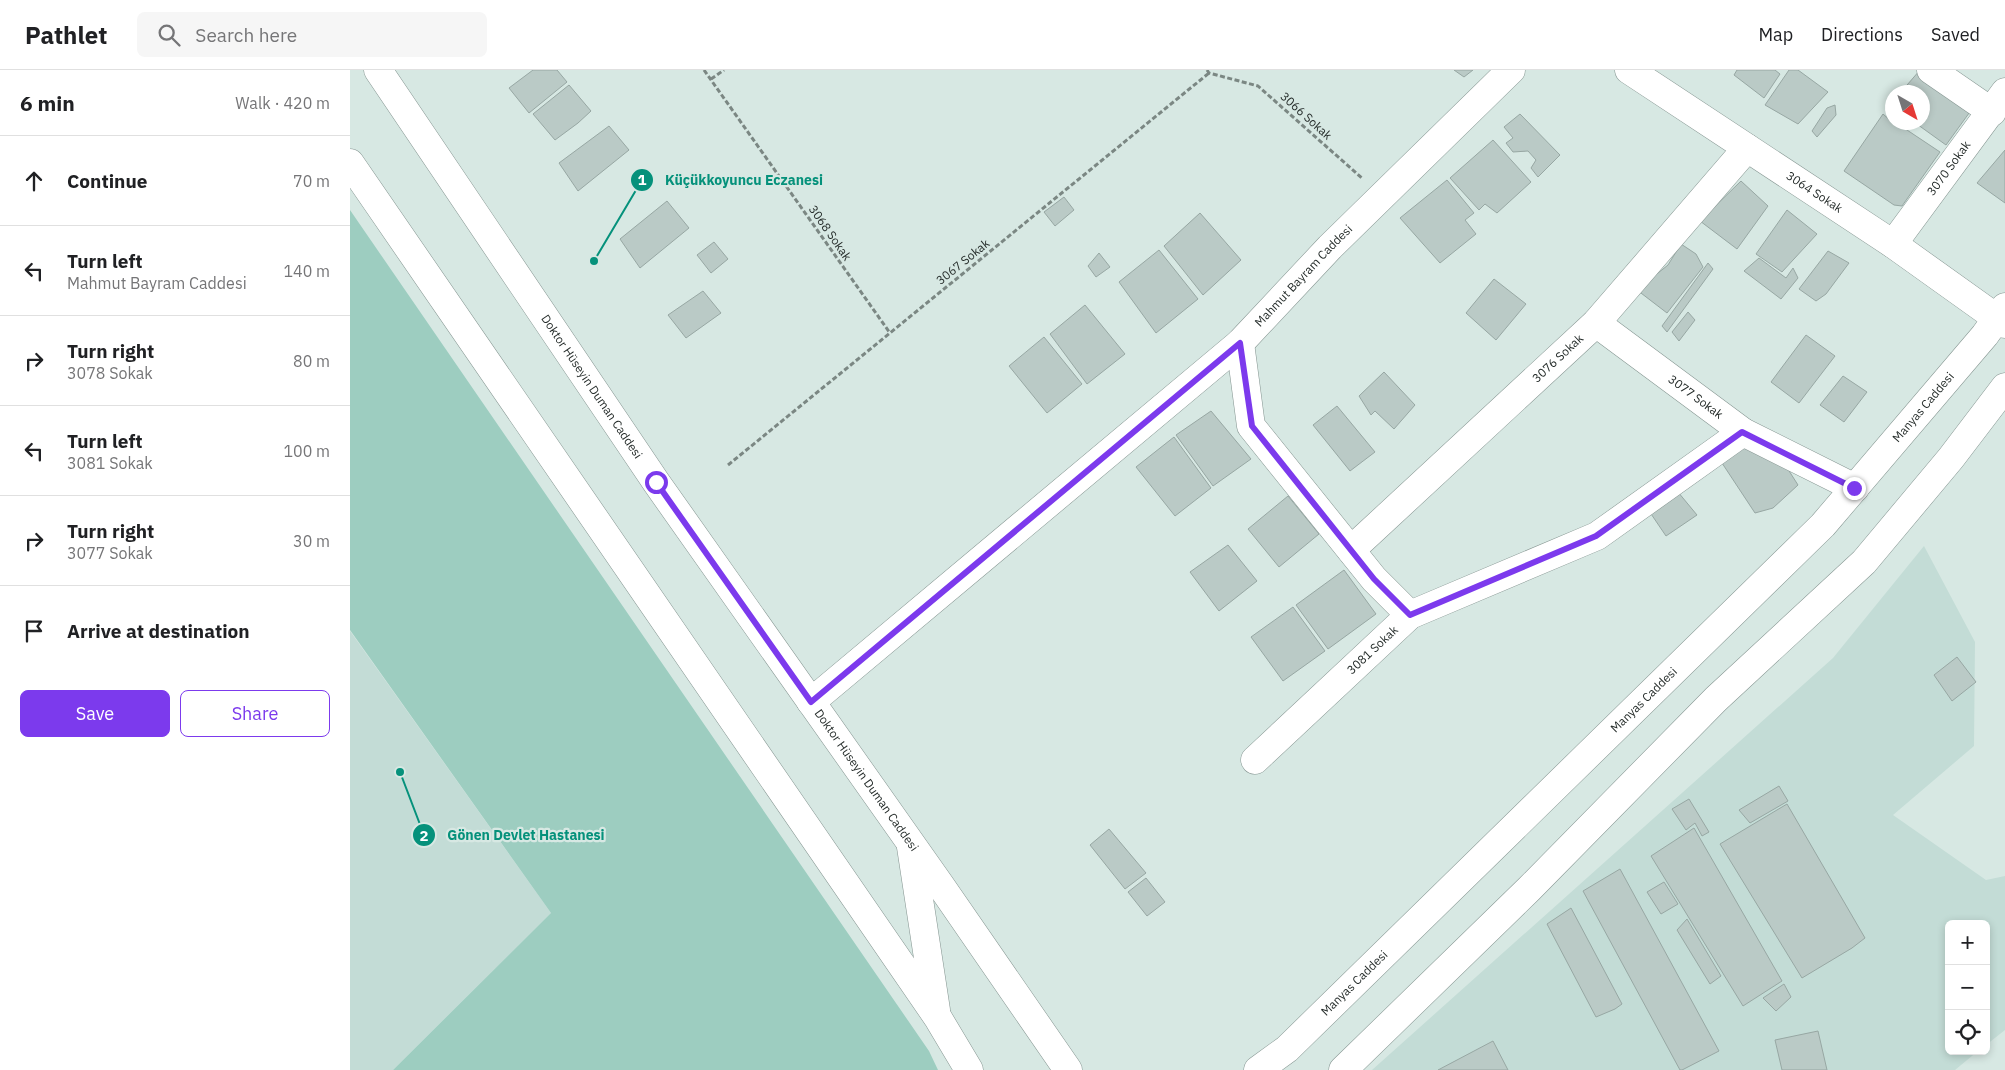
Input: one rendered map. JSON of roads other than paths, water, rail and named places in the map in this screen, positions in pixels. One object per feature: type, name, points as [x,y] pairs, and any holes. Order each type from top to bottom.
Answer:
[{"type":"main road","name":"Doktor Hüseyin Duman Caddesi","points":[[378,70],[656,482],[910,841],[1068,1070]]},
{"type":"main road","name":"Mahmut Bayram Caddesi","points":[[811,702],[1240,343],[1330,247],[1511,70]]},
{"type":"main road","name":"3064 Sokak","points":[[1629,70],[2002,316]]},
{"type":"main road","points":[[1931,70],[1998,102]]},
{"type":"main road","name":"3070 Sokak","points":[[1893,244],[1998,102]]},
{"type":"main road","name":"3076 Sokak","points":[[1351,550],[1596,324],[1747,148]]},
{"type":"main road","points":[[350,163],[938,1018],[969,1070]]},
{"type":"main road","name":"Manyas Caddesi","points":[[1258,1070],[1294,1042],[1823,525],[2002,316]]},
{"type":"main road","name":"3077 Sokak","points":[[1596,324],[1742,432],[1854,488]]},
{"type":"main road","points":[[1240,343],[1252,426],[1374,579],[1410,615]]},
{"type":"main road","points":[[1343,1070],[1529,889],[1716,699],[1864,562],[1951,458],[2005,387]]},
{"type":"main road","name":"3081 Sokak","points":[[1255,760],[1410,615],[1596,536],[1742,432]]},
{"type":"main road","points":[[910,841],[938,1018]]},
{"type":"place","name":"Küçükkoyuncu Eczanesi","points":[[594,261]]},
{"type":"place","name":"Gönen Devlet Hastanesi","points":[[400,772]]}]
